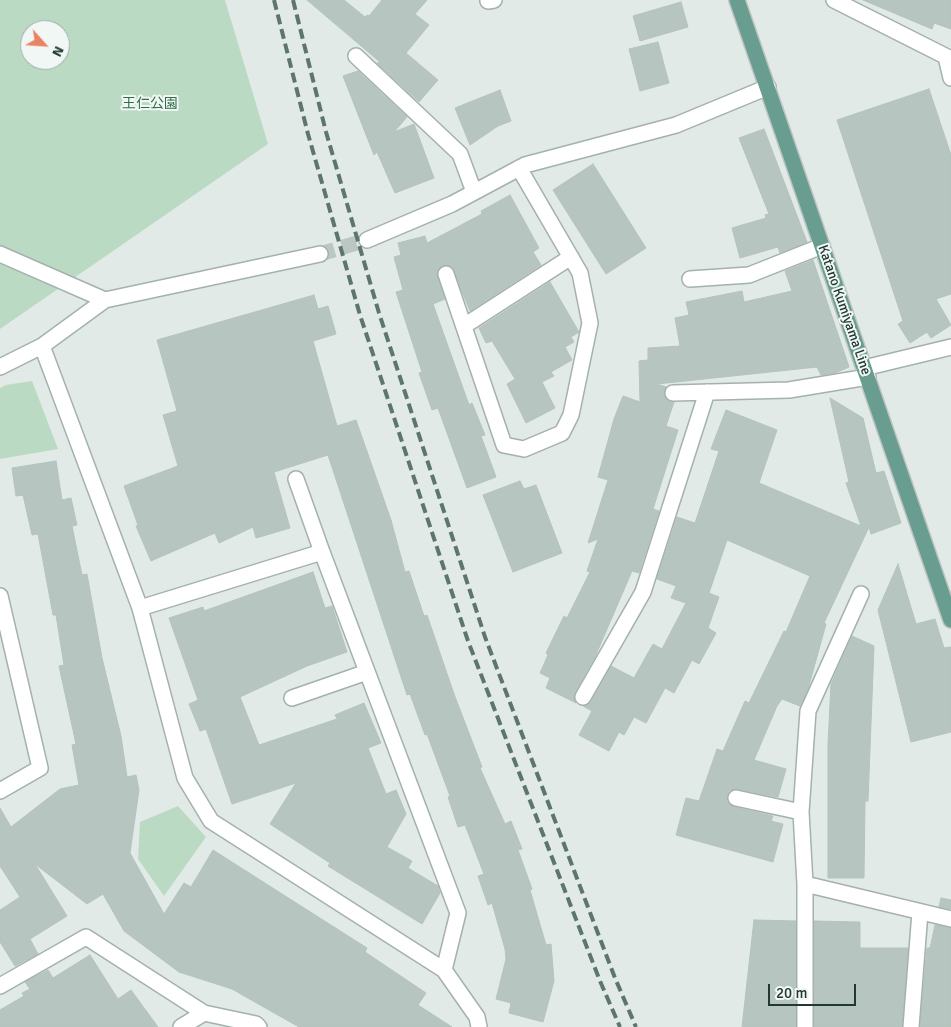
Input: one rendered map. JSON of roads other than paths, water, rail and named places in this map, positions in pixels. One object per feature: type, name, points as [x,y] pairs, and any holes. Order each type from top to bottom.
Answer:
[{"type":"main road","name":"Katano Kumiyama Line","points":[[737,0],[951,620]]},
{"type":"street","points":[[834,0],[949,58],[951,78]]},
{"type":"street","points":[[356,56],[460,154],[474,192]]},
{"type":"street","points":[[366,240],[452,204],[520,168],[676,125],[768,87]]},
{"type":"street","points":[[446,274],[504,445],[524,449],[562,433],[570,414],[590,323],[580,273],[520,168]]},
{"type":"street","points":[[690,279],[750,274],[822,246]]},
{"type":"street","points":[[0,254],[105,300]]},
{"type":"street","points":[[0,367],[42,346],[105,300],[320,254]]},
{"type":"street","points":[[464,326],[571,257]]},
{"type":"street","points":[[42,346],[140,608],[185,778],[211,821],[444,970],[476,1017],[479,1027]]},
{"type":"street","points":[[673,393],[789,390],[866,373],[951,347]]},
{"type":"street","points":[[583,697],[643,592],[708,392]]},
{"type":"street","points":[[296,478],[458,913],[444,970]]},
{"type":"street","points":[[140,608],[322,552]]},
{"type":"street","points":[[805,1027],[805,884],[801,812],[808,711],[861,594]]},
{"type":"street","points":[[0,596],[40,768],[0,792]]},
{"type":"street","points":[[292,698],[367,672]]},
{"type":"street","points":[[736,798],[801,812]]},
{"type":"street","points":[[805,884],[951,920]]},
{"type":"street","points":[[911,1027],[920,912]]},
{"type":"street","points":[[0,986],[86,937],[204,1013],[256,1024],[259,1027]]},
{"type":"street","points":[[181,1027],[204,1013]]},
{"type":"tunnel","points":[[320,254],[367,240]]},
{"type":"railway","points":[[274,0],[308,134],[360,315],[468,641],[600,981],[620,1027]]},
{"type":"railway","points":[[293,0],[326,132],[379,313],[485,637],[615,978],[636,1027]]},
{"type":"park label","name":"王仁公園","points":[[150,104]]}]
